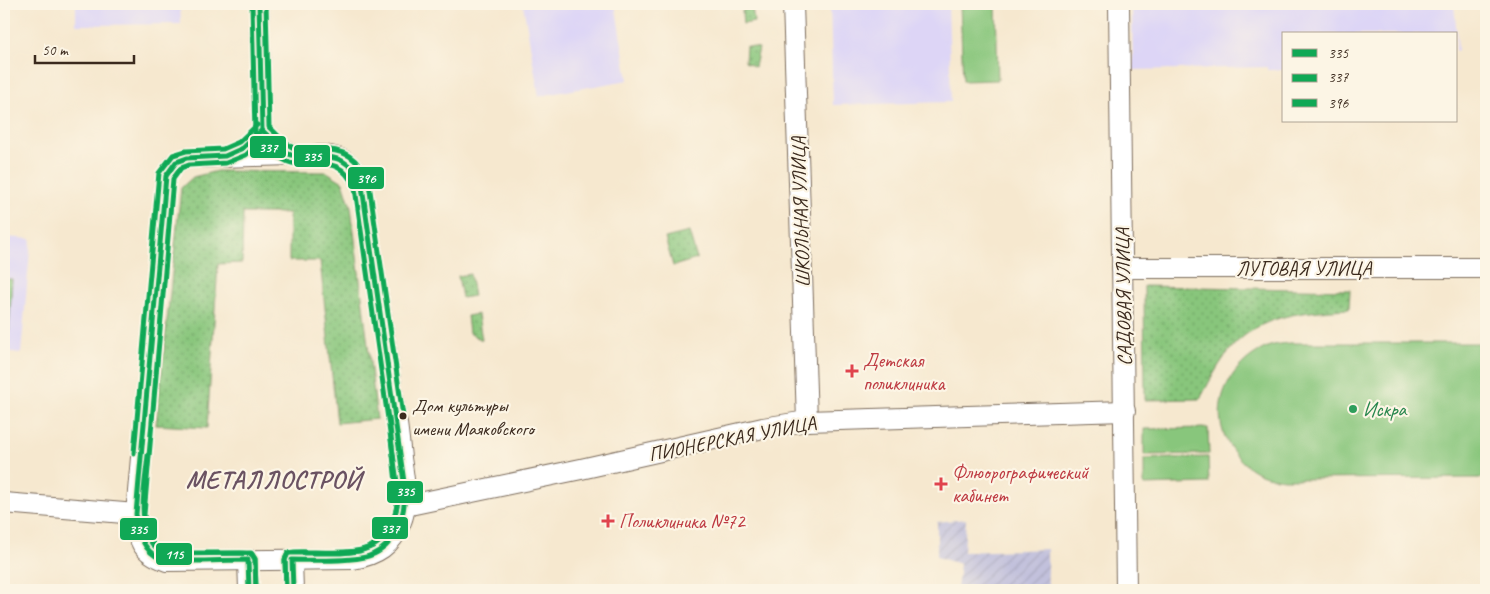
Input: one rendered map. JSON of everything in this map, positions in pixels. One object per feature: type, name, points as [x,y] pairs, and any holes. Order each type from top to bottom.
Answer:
[{"type":"street","points":[[259,4],[262,130],[278,146],[292,155]]},
{"type":"street","name":"ШКОЛЬНАЯ УЛИЦА","points":[[793,4],[807,421]]},
{"type":"street","name":"САДОВАЯ УЛИЦА","points":[[1119,4],[1126,590]]},
{"type":"street","points":[[225,156],[243,148],[262,130]]},
{"type":"street","points":[[292,155],[331,156],[342,159],[351,165],[358,175],[362,186],[405,489],[405,506],[401,522],[394,536],[384,548],[369,556],[353,559],[167,561],[154,556],[146,549],[141,542],[136,525],[166,176],[176,162],[187,158],[292,155]]},
{"type":"street","name":"ЛУГОВАЯ УЛИЦА","points":[[1122,268],[1486,268]]},
{"type":"street","name":"ПИОНЕРСКАЯ УЛИЦА","points":[[405,506],[763,428],[807,421],[1125,411]]},
{"type":"street","points":[[4,503],[136,514]]},
{"type":"street","points":[[248,560],[249,590]]},
{"type":"street","points":[[292,560],[293,590]]},
{"type":"shaded area","points":[[76,4],[180,4],[181,24],[76,25]]},
{"type":"shaded area","points":[[523,4],[615,4],[628,80],[539,96]]},
{"type":"shaded area","points":[[830,4],[948,4],[951,102],[833,105]]},
{"type":"shaded area","points":[[1132,4],[1454,4],[1456,32],[1282,32],[1282,70],[1267,70],[1267,67],[1133,70]]},
{"type":"shaded area","points":[[4,237],[31,239],[21,353],[4,351]]},
{"type":"shaded area","points":[[966,519],[964,552],[1047,549],[1048,590],[957,590],[960,564],[937,557],[937,522]]},
{"type":"green space","points":[[960,4],[996,4],[998,80],[963,81]]},
{"type":"green space","points":[[752,6],[754,22],[743,24],[742,11]]},
{"type":"green space","points":[[746,46],[759,48],[755,67],[745,62]]},
{"type":"green space","points":[[217,171],[327,172],[343,182],[351,207],[377,419],[337,423],[320,261],[289,261],[289,213],[243,213],[242,263],[218,264],[207,428],[156,425],[181,188],[193,177]]},
{"type":"green space","points":[[689,232],[697,259],[673,266],[665,238]]},
{"type":"green space","points":[[470,274],[474,296],[462,298],[458,276]]},
{"type":"green space","points":[[4,279],[12,279],[9,332],[4,332]]},
{"type":"green space","points":[[1144,286],[1350,290],[1349,309],[1308,312],[1280,318],[1255,328],[1231,349],[1219,365],[1200,399],[1145,400]]},
{"type":"green space","points":[[478,314],[482,340],[469,333],[467,316]]},
{"type":"green space","name":"Искра","points":[[1289,343],[1486,343],[1486,478],[1284,479],[1264,475],[1251,469],[1235,453],[1222,429],[1220,414],[1226,386],[1244,362],[1256,353],[1270,346]]},
{"type":"green space","points":[[1208,428],[1209,454],[1144,455],[1144,429]]},
{"type":"green space","points":[[1208,457],[1209,483],[1144,485],[1144,459]]},
{"type":"transit line","name":"337","points":[[252,4],[255,134],[272,151],[287,161],[296,164],[324,164],[342,170],[355,188],[398,489],[394,517],[387,533],[381,540],[365,549],[353,552],[288,553],[285,560],[286,590]]},
{"type":"transit line","name":"335","points":[[259,4],[262,130],[279,147],[291,155],[329,157],[342,161],[353,170],[362,186],[405,489],[405,499],[398,529],[386,545],[379,551],[361,558],[292,560],[293,590]]},
{"type":"transit line","name":"396","points":[[266,4],[269,127],[285,143],[296,149],[326,149],[349,156],[360,167],[369,184],[403,416]]},
{"type":"transit line","name":"396","points":[[134,453],[159,173],[173,155],[186,151],[223,149],[239,142],[257,125]]},
{"type":"transit line","name":"335","points":[[249,590],[248,560],[175,562],[161,559],[154,555],[144,544],[136,514],[166,176],[176,162],[187,158],[225,156],[243,148],[262,130]]},
{"type":"transit line","name":"337","points":[[256,590],[255,559],[252,554],[172,554],[165,552],[158,549],[150,540],[147,534],[144,514],[173,179],[181,168],[189,165],[226,163],[246,155],[267,135]]},
{"type":"transit line","name":"115","points":[[286,590],[285,559],[288,553],[360,551],[372,546],[388,532],[394,519],[398,501],[389,418]]},
{"type":"transit line","name":"115","points":[[148,455],[143,511],[146,532],[152,544],[170,554],[251,553],[255,559],[256,590]]},
{"type":"place","name":"Детская поликлиника","points":[[852,371]]},
{"type":"place","name":"Искра","points":[[1353,409]]},
{"type":"place","name":"Дом культуры имени Маяковского","points":[[403,416]]},
{"type":"place","name":"Флюорографический кабинет","points":[[941,484]]},
{"type":"place","name":"Поликлиника №72","points":[[608,521]]},
{"type":"district","name":"МЕТАЛЛОСТРОЙ","points":[[274,479]]}]
